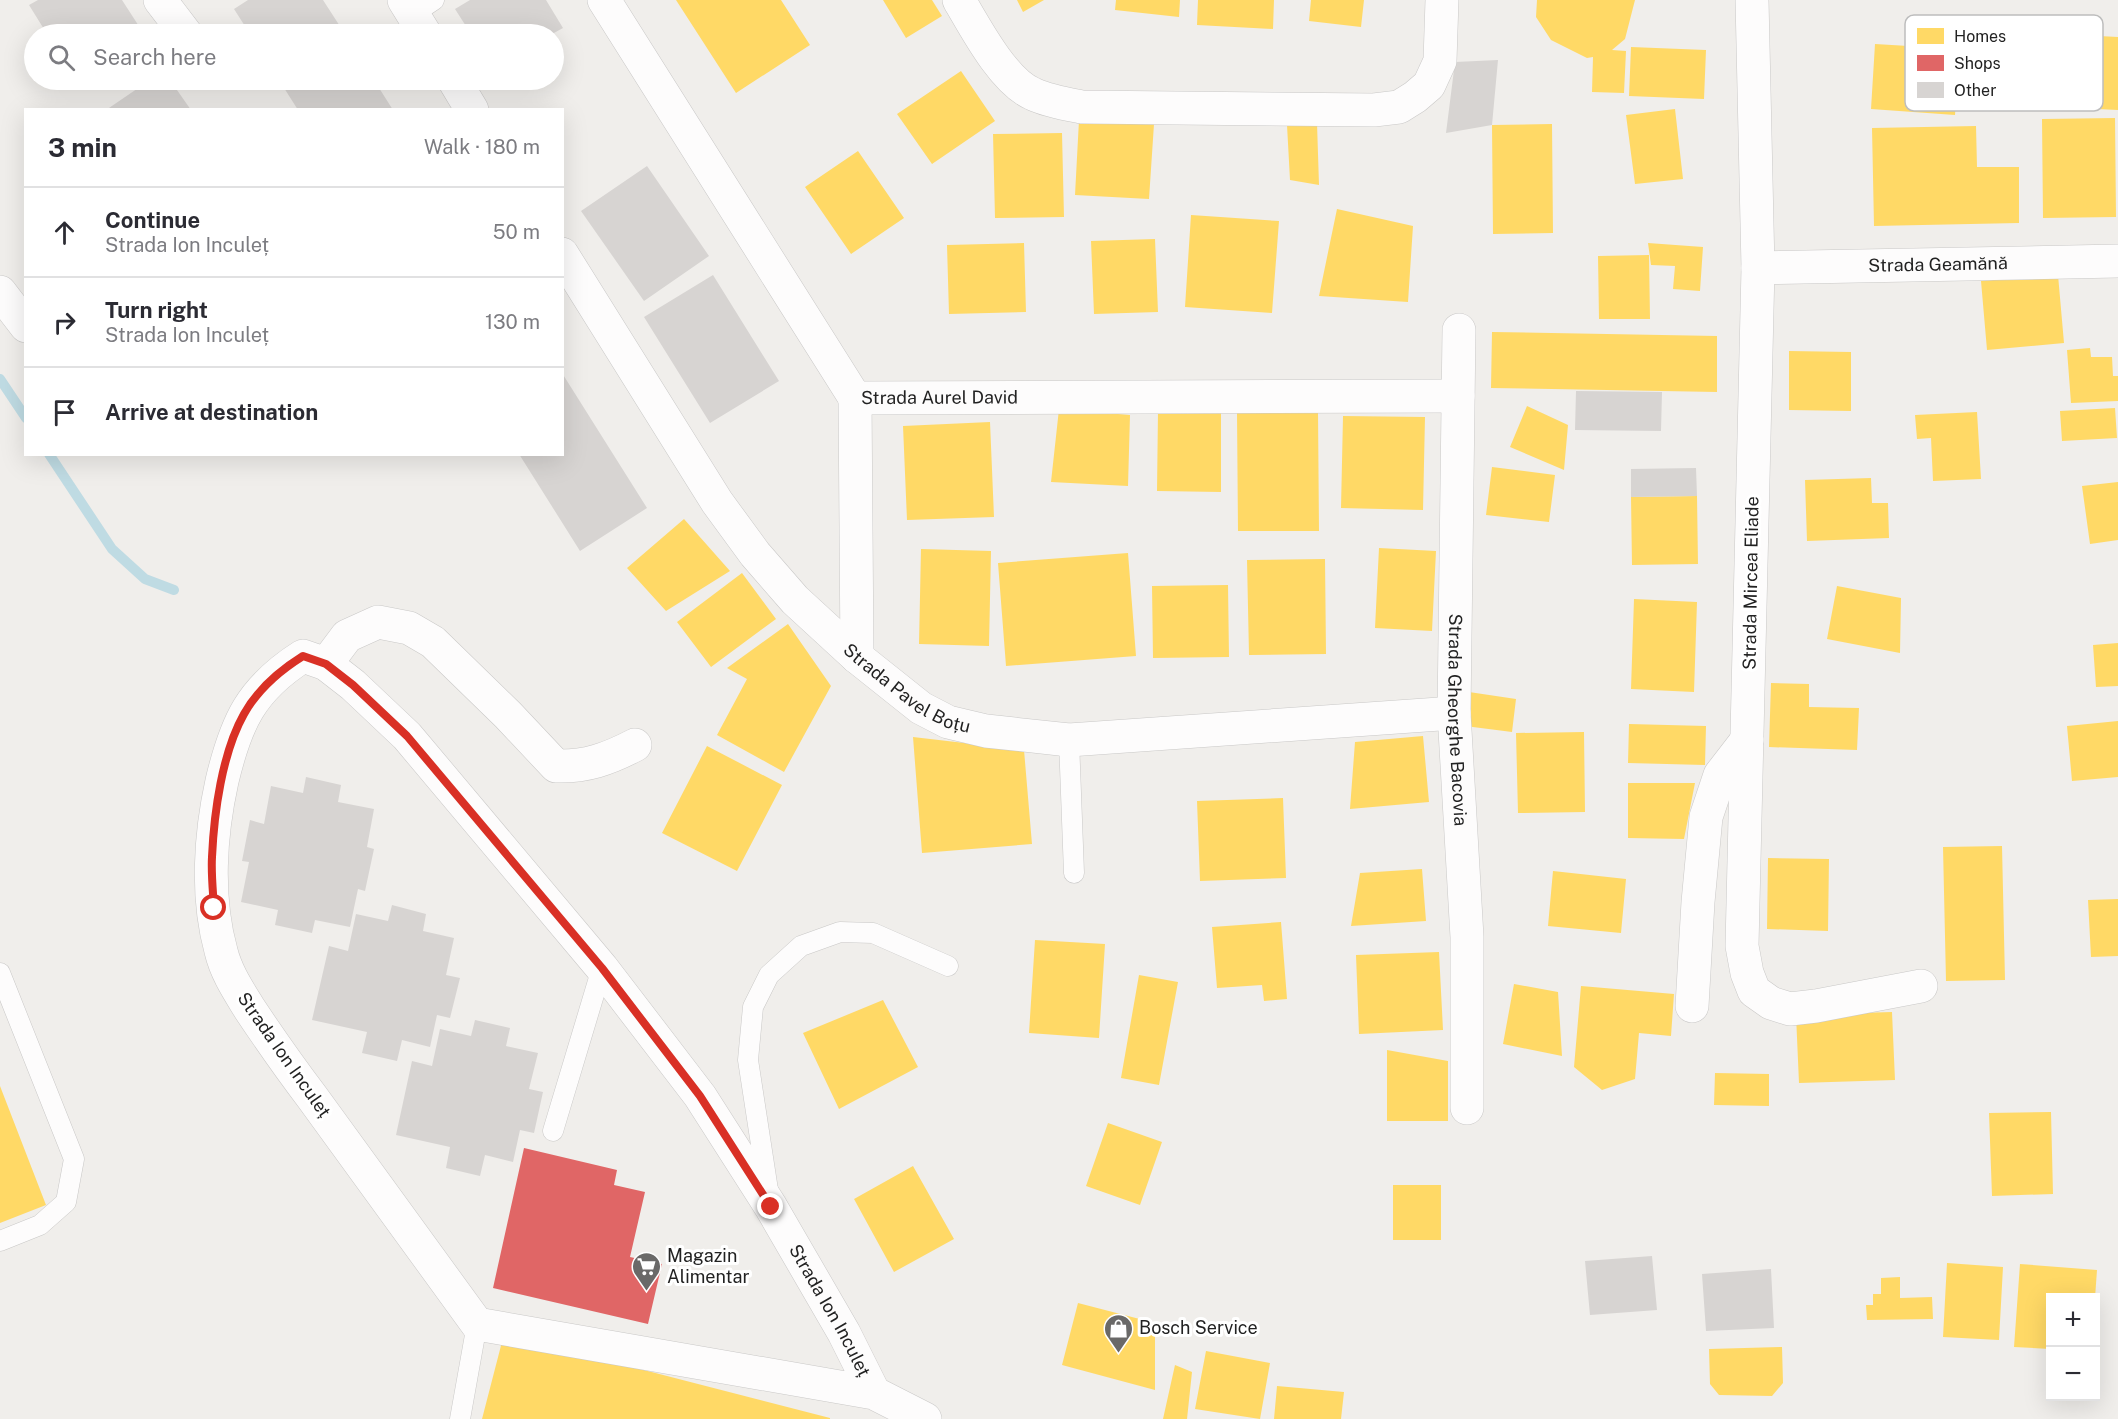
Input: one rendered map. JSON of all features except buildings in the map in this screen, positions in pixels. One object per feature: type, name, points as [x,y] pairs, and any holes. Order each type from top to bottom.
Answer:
[{"type":"street","points":[[160,0],[178,24]]},
{"type":"street","name":"Strada Aurel David","points":[[604,0],[855,398],[1458,396]]},
{"type":"street","points":[[959,0],[992,56],[1030,94],[1056,102],[1082,107],[1363,110],[1399,107],[1415,98],[1429,85],[1440,61],[1442,0]]},
{"type":"street","name":"Strada Mircea Eliade","points":[[1752,0],[1758,268],[1742,946],[1747,973],[1754,991],[1771,1003],[1790,1009],[1921,986]]},
{"type":"street","points":[[459,90],[471,108]]},
{"type":"street","name":"Strada Pavel Boțu","points":[[564,257],[717,502],[755,554],[795,600],[857,657],[921,708],[948,722],[986,731],[1069,740],[1455,712]]},
{"type":"street","name":"Strada Geamănă","points":[[1758,268],[2118,261]]},
{"type":"street","points":[[0,292],[24,323]]},
{"type":"street","name":"Strada Gheorghe Bacovia","points":[[1459,330],[1455,712],[1467,937],[1467,1108]]},
{"type":"street","points":[[855,398],[857,657]]},
{"type":"street","points":[[326,664],[347,636],[378,622],[409,628],[433,642],[508,715],[556,766],[576,767],[612,757],[635,745]]},
{"type":"street","name":"Strada Ion Inculeț","points":[[477,1324],[268,1038],[234,984],[221,952],[214,908],[212,859],[215,821],[230,750],[244,714],[258,693],[281,670],[303,656],[326,664],[353,685],[407,736],[602,968],[700,1096],[771,1207],[844,1333],[874,1392],[925,1419]]},
{"type":"street","points":[[1692,1006],[1706,817],[1720,776],[1747,740]]},
{"type":"street","points":[[477,1324],[874,1392]]},
{"type":"lane","points":[[1069,740],[1074,873]]},
{"type":"lane","points":[[771,1207],[748,1060],[753,1007],[770,975],[801,946],[840,932],[873,933],[948,966]]},
{"type":"lane","points":[[554,1131],[602,968]]},
{"type":"lane","points":[[0,973],[74,1159],[66,1202],[40,1225],[0,1241]]},
{"type":"lane","points":[[460,1419],[477,1324]]},
{"type":"waterway","points":[[0,379],[24,415]]},
{"type":"waterway","points":[[50,456],[112,549],[145,579],[174,590]]},
{"type":"place","name":"Magazin Alimentar","points":[[646,1292]]},
{"type":"place","name":"Bosch Service","points":[[1118,1354]]},
{"type":"route","points":[[214,908],[212,859],[215,821],[230,750],[244,714],[258,693],[281,670],[303,656],[326,664],[353,685],[407,736],[602,968],[700,1096],[771,1207]]}]
